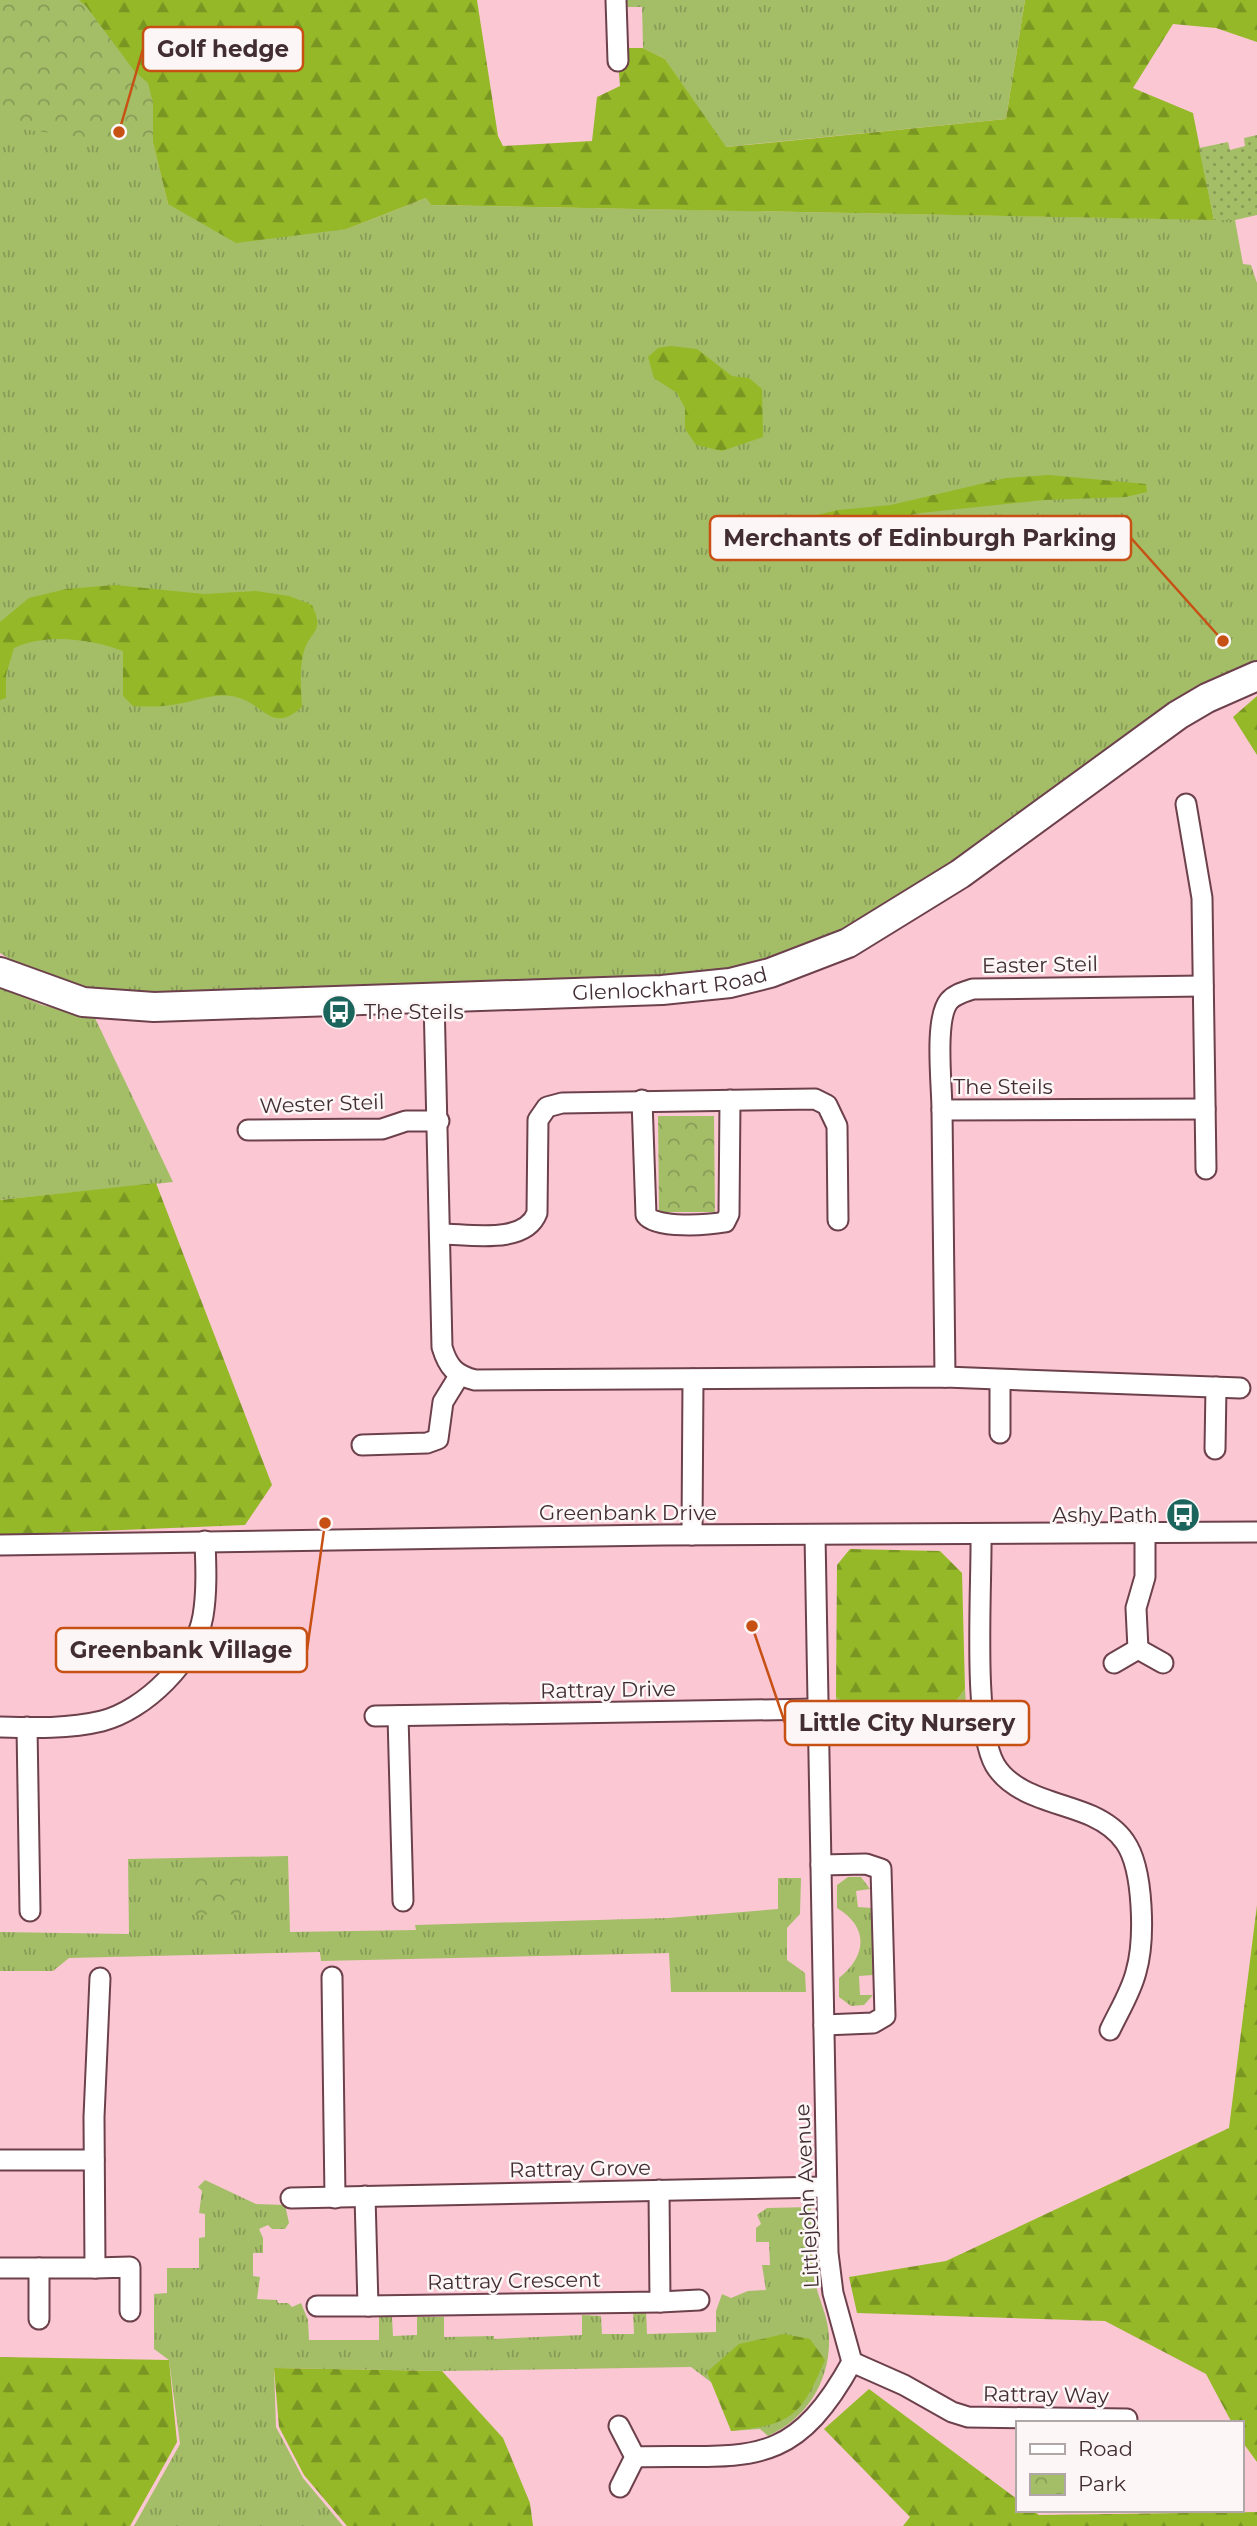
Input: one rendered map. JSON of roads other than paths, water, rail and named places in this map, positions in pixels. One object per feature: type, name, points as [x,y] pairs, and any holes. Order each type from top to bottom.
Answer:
[{"type":"street","points":[[616,0],[618,61]]},
{"type":"street","name":"Glenlockhart Road","points":[[0,972],[63,997],[104,1004],[154,1007],[662,989],[730,983],[770,974],[848,943],[960,874],[1178,715],[1207,698],[1257,676]]},
{"type":"street","points":[[1186,804],[1202,898],[1206,1168]]},
{"type":"street","name":"Easter Steil","points":[[942,1110],[941,1022],[948,1002],[958,994],[973,989],[1203,986]]},
{"type":"street","points":[[434,998],[439,1121],[442,1347],[447,1364],[459,1376],[475,1380],[944,1377],[1240,1388]]},
{"type":"street","points":[[441,1234],[513,1233],[526,1229],[534,1222],[537,1213],[535,1137],[538,1120],[547,1107],[562,1103],[642,1100],[815,1099],[827,1105],[837,1126],[838,1220]]},
{"type":"street","points":[[642,1100],[646,1215],[650,1221],[659,1224],[725,1222],[729,1214],[730,1100]]},
{"type":"street","name":"The Steils","points":[[944,1377],[942,1110],[1205,1109]]},
{"type":"street","name":"Wester Steil","points":[[248,1130],[382,1129],[406,1121],[439,1121]]},
{"type":"street","points":[[362,1445],[427,1443],[438,1439],[442,1430],[443,1402],[459,1376]]},
{"type":"street","points":[[692,1535],[693,1379]]},
{"type":"street","points":[[1000,1380],[1000,1433]]},
{"type":"street","points":[[1215,1449],[1216,1387]]},
{"type":"street","name":"Greenbank Drive","points":[[0,1545],[692,1535],[1257,1532]]},
{"type":"street","points":[[1138,1649],[1136,1608],[1145,1577],[1145,1533]]},
{"type":"street","points":[[981,1534],[982,1720],[992,1759],[1010,1782],[1105,1822],[1125,1841],[1135,1865],[1139,1892],[1140,1956],[1136,1975],[1110,2030]]},
{"type":"street","name":"Littlejohn Avenue","points":[[815,1535],[829,2273],[852,2362]]},
{"type":"street","points":[[0,1727],[69,1727],[103,1721],[126,1712],[164,1680],[193,1643],[203,1619],[205,1541]]},
{"type":"street","points":[[1115,1663],[1138,1649]]},
{"type":"street","points":[[1138,1649],[1163,1663]]},
{"type":"street","name":"Rattray Drive","points":[[375,1716],[818,1709]]},
{"type":"street","points":[[398,1716],[403,1901]]},
{"type":"street","points":[[27,1727],[30,1911]]},
{"type":"street","points":[[821,1865],[866,1864],[881,1869],[885,2015],[873,2023],[824,2025]]},
{"type":"street","points":[[332,1977],[335,2198]]},
{"type":"street","points":[[95,2268],[94,2160],[100,1978]]},
{"type":"street","points":[[0,2160],[94,2160]]},
{"type":"street","name":"Rattray Grove","points":[[291,2198],[826,2187]]},
{"type":"street","points":[[659,2190],[660,2302]]},
{"type":"street","points":[[365,2196],[368,2306]]},
{"type":"street","points":[[0,2268],[130,2267],[130,2311]]},
{"type":"street","points":[[38,2268],[39,2319]]},
{"type":"street","name":"Rattray Crescent","points":[[317,2306],[699,2300]]},
{"type":"street","points":[[635,2457],[752,2454],[778,2446],[815,2420],[852,2362]]},
{"type":"street","name":"Rattray Way","points":[[852,2362],[904,2385],[952,2412],[968,2417],[1127,2419]]},
{"type":"street","points":[[618,2426],[635,2457]]},
{"type":"street","points":[[620,2487],[635,2457]]},
{"type":"place","name":"Golf hedge","points":[[119,132]]},
{"type":"place","name":"Merchants of Edinburgh Parking","points":[[1223,641]]},
{"type":"place","name":"The Steils","points":[[339,1012]]},
{"type":"place","name":"Ashy Path","points":[[1183,1515]]},
{"type":"place","name":"Greenbank Village","points":[[325,1523]]},
{"type":"place","name":"Little City Nursery","points":[[752,1626]]}]
